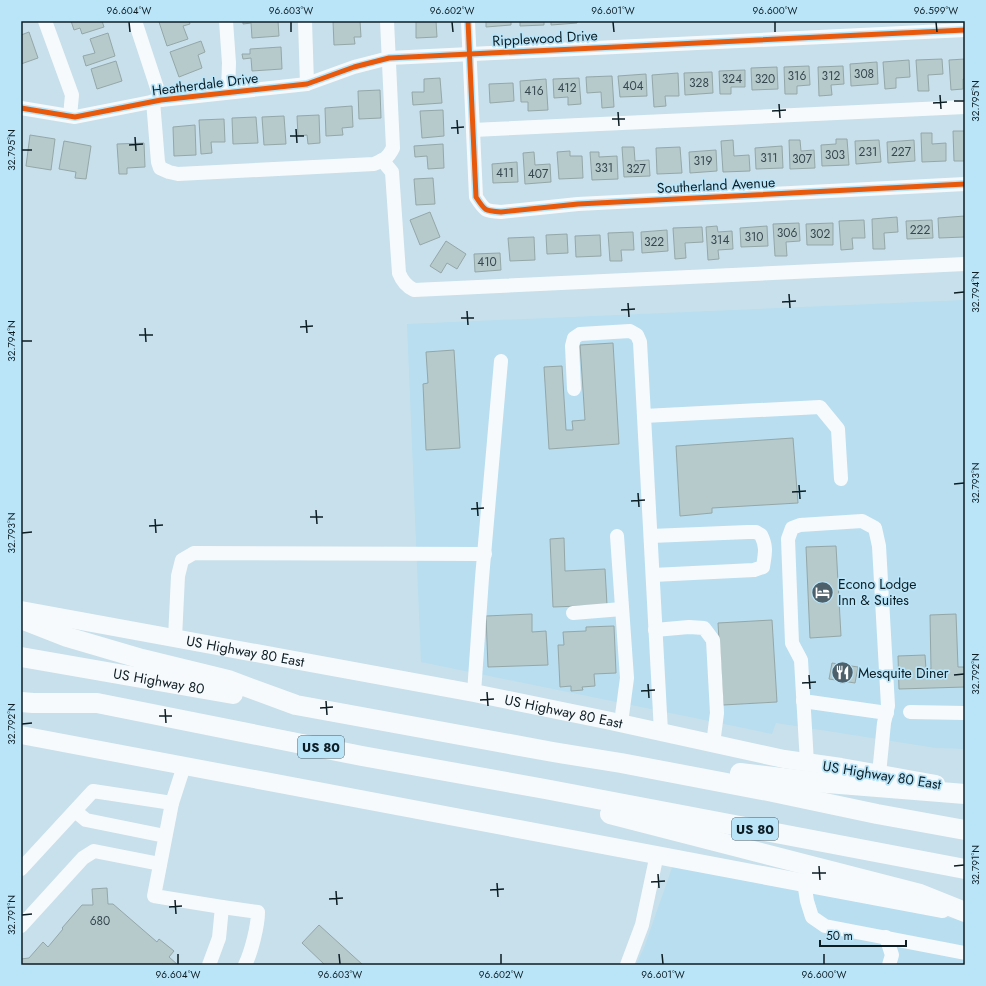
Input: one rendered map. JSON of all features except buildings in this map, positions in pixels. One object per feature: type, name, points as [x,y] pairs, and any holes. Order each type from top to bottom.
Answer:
[{"type":"highway","points":[[21,619],[67,637],[142,660],[228,680],[296,705],[677,773],[876,814],[965,830]]},
{"type":"highway","name":"US Highway 80","points":[[21,657],[296,705]]},
{"type":"highway","name":"US 80","points":[[21,689],[354,754],[965,869]]},
{"type":"highway","points":[[21,702],[96,703]]},
{"type":"highway","points":[[677,773],[732,772],[815,782],[965,794]]},
{"type":"highway","points":[[545,789],[589,808],[920,894],[965,912]]},
{"type":"main road","name":"US Highway 80 East","points":[[21,610],[474,693],[621,723],[784,759],[965,789]]},
{"type":"main road","points":[[21,735],[965,912]]},
{"type":"street","points":[[45,21],[72,95],[70,116]]},
{"type":"street","points":[[135,21],[157,101],[158,162],[160,168],[178,174],[374,164],[389,156],[393,148],[387,21]]},
{"type":"street","points":[[226,21],[229,63],[228,92]]},
{"type":"street","points":[[305,21],[307,84]]},
{"type":"street","points":[[468,21],[473,130],[965,107]]},
{"type":"street","name":"Ripplewood Drive","points":[[389,58],[965,30]]},
{"type":"street","name":"Heatherdale Drive","points":[[21,108],[75,117],[157,101],[307,84],[354,67],[389,58]]},
{"type":"street","name":"Southerland Avenue","points":[[473,130],[476,197],[484,208],[490,211],[502,212],[578,204],[965,184]]},
{"type":"street","points":[[382,160],[392,172],[399,274],[407,286],[414,290],[965,264]]},
{"type":"street","points":[[574,389],[572,346],[574,338],[580,334],[630,331],[637,335],[640,342],[661,732]]},
{"type":"street","points":[[474,693],[484,554],[501,361]]},
{"type":"street","points":[[644,416],[820,407],[838,429],[841,480]]},
{"type":"street","points":[[807,763],[801,660],[792,643],[788,539],[792,528],[800,525],[862,521],[875,528],[879,546],[888,706],[884,723],[879,774]]},
{"type":"street","points":[[650,536],[756,532],[761,535],[765,543],[763,567],[754,570],[653,575]]},
{"type":"street","points":[[617,536],[627,678],[621,723]]},
{"type":"street","points":[[175,638],[178,576],[182,560],[194,553],[484,554]]},
{"type":"street","points":[[573,613],[622,609]]},
{"type":"street","points":[[655,630],[689,627],[704,628],[713,640],[717,713],[713,744]]},
{"type":"street","points":[[804,701],[887,712]]},
{"type":"street","points":[[910,712],[965,713]]},
{"type":"street","points":[[184,766],[172,803],[154,896],[258,912],[258,919],[249,957],[245,965]]},
{"type":"street","points":[[21,869],[93,791],[172,803]]},
{"type":"street","points":[[75,811],[86,820],[165,836]]},
{"type":"street","points":[[21,926],[83,858],[94,851],[160,864]]},
{"type":"street","points":[[627,965],[642,924],[657,854]]},
{"type":"street","points":[[804,882],[806,901],[812,917],[825,926],[965,953]]},
{"type":"street","points":[[209,965],[219,938],[222,907]]},
{"type":"street","points":[[886,937],[892,955],[889,965]]},
{"type":"shaded area","points":[[965,300],[965,749],[936,748],[776,723],[772,734],[421,662],[407,324]]},
{"type":"shaded area","points":[[673,865],[965,921],[965,965],[636,965],[644,948]]},
{"type":"cycle path","points":[[468,21],[476,197],[481,205],[488,211],[501,212],[578,204],[965,184]]},
{"type":"cycle path","points":[[21,108],[75,117],[161,100],[307,84],[354,67],[389,58],[965,30]]},
{"type":"place","name":"Econo Lodge Inn & Suites","points":[[823,592]]},
{"type":"place","name":"Mesquite Diner","points":[[843,673]]}]
